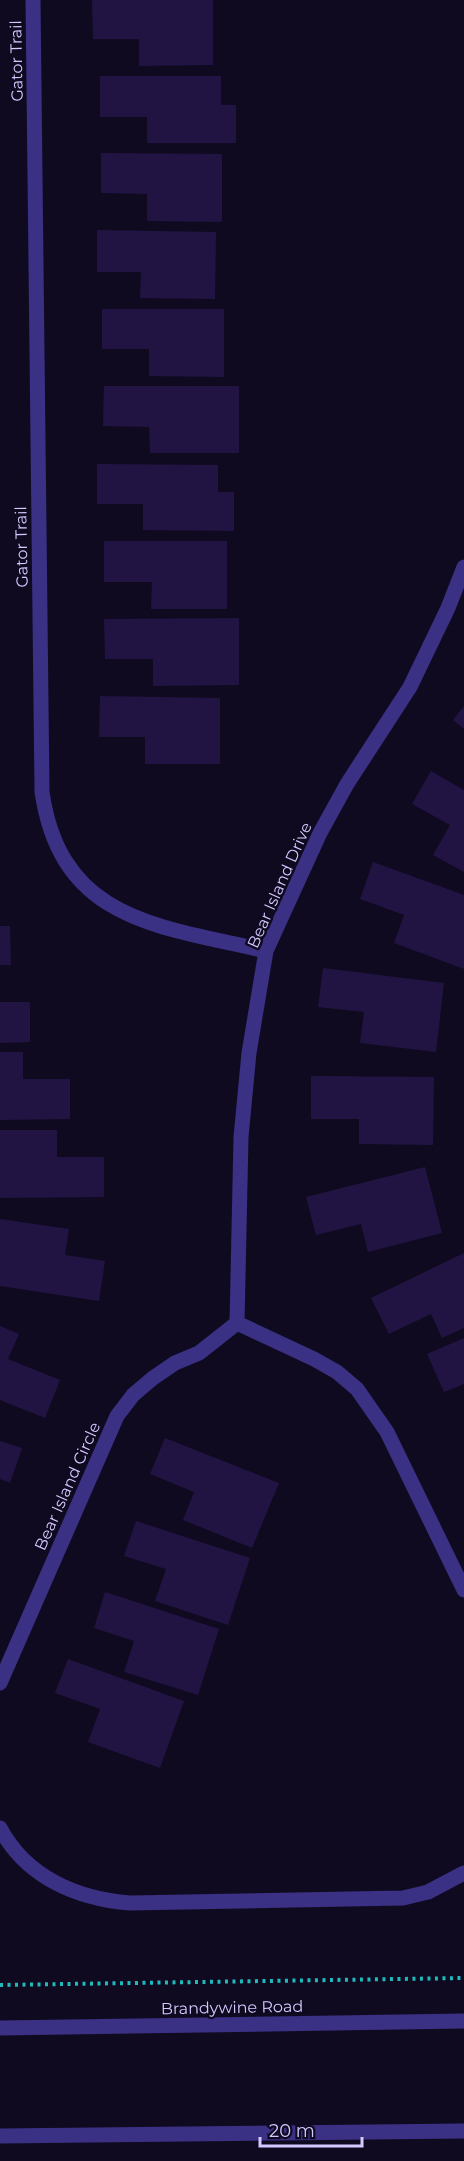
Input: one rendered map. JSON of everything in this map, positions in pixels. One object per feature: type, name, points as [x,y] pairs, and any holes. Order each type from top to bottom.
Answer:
[{"type":"street","name":"Gator Trail","points":[[33,0],[42,792],[46,817],[54,841],[66,864],[102,901],[147,923],[266,951]]},
{"type":"street","name":"Bear Island Drive","points":[[237,1323],[241,1137],[249,1053],[266,951],[320,833],[347,784],[410,687],[448,608],[464,567]]},
{"type":"street","points":[[237,1323],[314,1359],[337,1372],[357,1389],[374,1409],[387,1432],[464,1590]]},
{"type":"street","name":"Bear Island Circle","points":[[0,1683],[117,1416],[133,1395],[153,1378],[175,1363],[199,1353],[237,1323]]},
{"type":"street","points":[[0,1828],[5,1838],[36,1871],[73,1892],[105,1901],[130,1903],[403,1898],[428,1892],[464,1873]]},
{"type":"street","name":"Brandywine Road","points":[[0,2028],[464,2021]]},
{"type":"street","points":[[0,2136],[464,2131]]},
{"type":"path","points":[[0,1985],[464,1978]]},
{"type":"building","points":[[92,0],[213,0],[213,65],[139,66],[139,39],[93,39]]},
{"type":"building","points":[[100,76],[221,76],[221,105],[236,105],[236,143],[147,143],[147,117],[100,117]]},
{"type":"building","points":[[101,153],[222,154],[222,222],[147,221],[147,194],[101,193]]},
{"type":"building","points":[[97,230],[216,232],[215,299],[140,298],[141,272],[97,272]]},
{"type":"building","points":[[102,309],[224,309],[224,377],[149,376],[149,349],[102,349]]},
{"type":"building","points":[[104,386],[239,386],[239,453],[150,453],[149,427],[103,426]]},
{"type":"building","points":[[97,464],[218,465],[218,492],[234,492],[234,531],[143,530],[143,504],[97,504]]},
{"type":"building","points":[[104,541],[227,541],[227,609],[151,609],[152,582],[104,582]]},
{"type":"building","points":[[239,618],[239,685],[153,686],[153,659],[105,659],[104,619]]},
{"type":"building","points":[[100,696],[220,698],[220,764],[145,764],[145,737],[99,737]]},
{"type":"building","points":[[464,706],[464,729],[453,720]]},
{"type":"building","points":[[431,771],[464,790],[464,872],[433,855],[450,825],[412,804]]},
{"type":"building","points":[[373,862],[464,895],[464,969],[394,943],[404,915],[360,899]]},
{"type":"building","points":[[0,926],[10,926],[11,965],[0,965]]},
{"type":"building","points":[[323,968],[444,983],[436,1052],[360,1043],[364,1012],[318,1007]]},
{"type":"building","points":[[0,1002],[30,1002],[30,1042],[0,1043]]},
{"type":"building","points":[[0,1052],[23,1052],[23,1079],[70,1079],[70,1119],[0,1120]]},
{"type":"building","points":[[311,1076],[434,1077],[433,1145],[359,1144],[359,1119],[311,1119]]},
{"type":"building","points":[[0,1130],[57,1130],[57,1157],[104,1157],[104,1197],[0,1198]]},
{"type":"building","points":[[425,1167],[442,1233],[368,1252],[361,1224],[316,1235],[306,1197]]},
{"type":"building","points":[[0,1219],[69,1229],[65,1255],[105,1261],[99,1301],[0,1286]]},
{"type":"building","points":[[464,1253],[464,1328],[442,1338],[431,1314],[389,1334],[371,1298]]},
{"type":"building","points":[[0,1326],[19,1334],[8,1359],[60,1380],[45,1418],[0,1400]]},
{"type":"building","points":[[464,1338],[464,1384],[444,1392],[427,1354]]},
{"type":"building","points":[[165,1438],[279,1483],[252,1548],[183,1520],[194,1492],[150,1474]]},
{"type":"building","points":[[0,1441],[22,1448],[10,1483],[0,1479]]},
{"type":"building","points":[[136,1521],[250,1558],[228,1625],[155,1601],[166,1569],[124,1556]]},
{"type":"building","points":[[105,1592],[219,1629],[198,1695],[124,1672],[134,1641],[94,1628]]},
{"type":"building","points":[[68,1659],[184,1701],[160,1768],[88,1742],[100,1709],[55,1693]]}]
